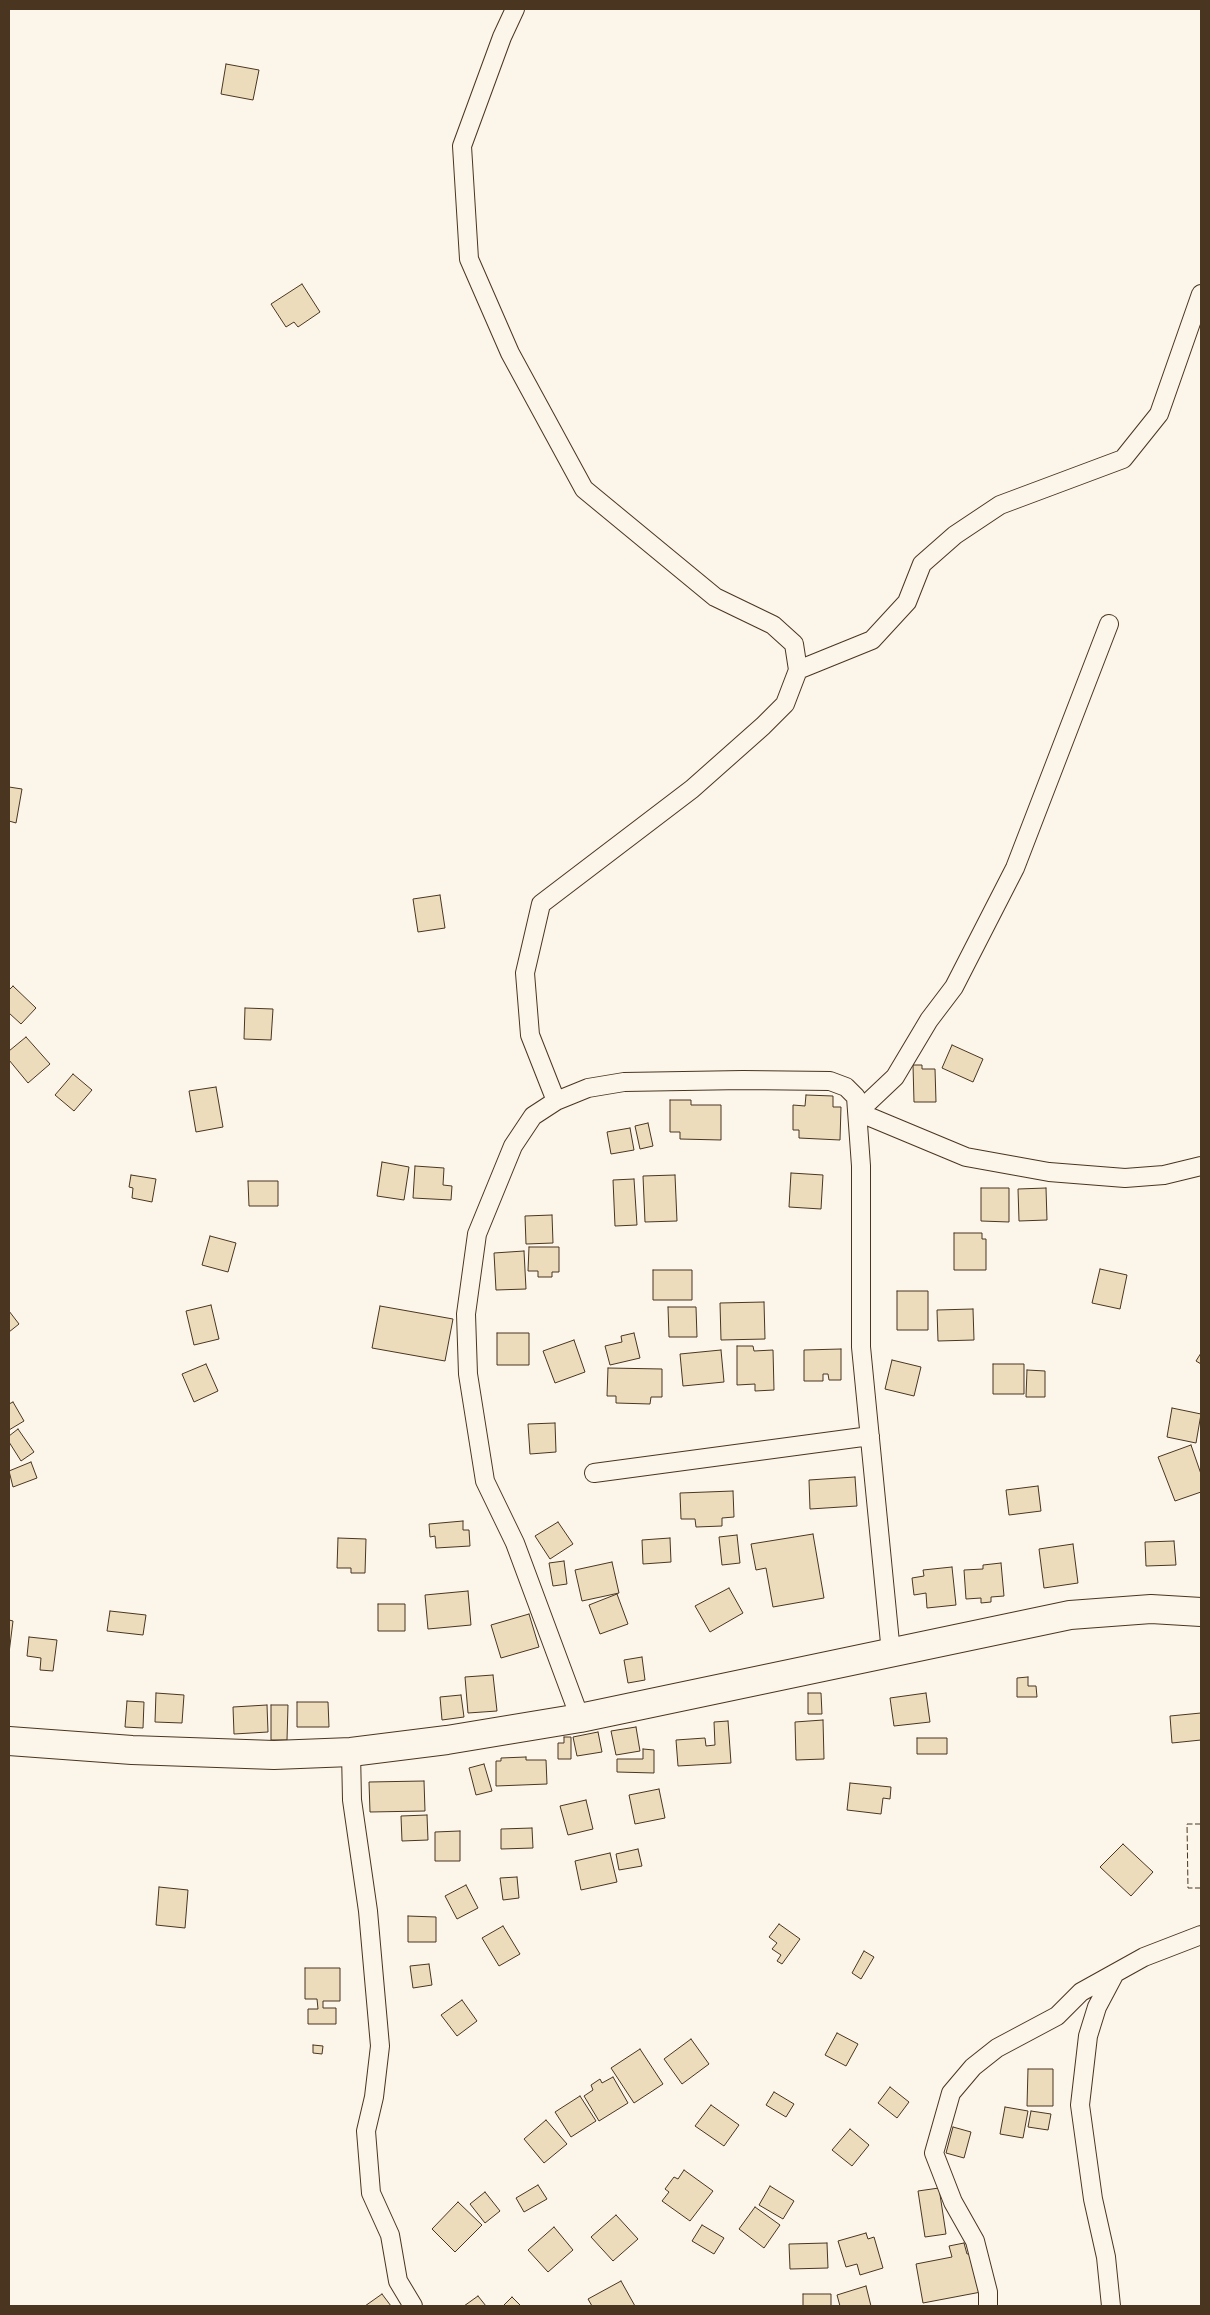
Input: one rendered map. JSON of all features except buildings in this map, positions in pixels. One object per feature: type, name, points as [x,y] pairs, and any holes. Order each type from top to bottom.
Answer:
[{"type":"main road","points":[[9,1741],[132,1750],[274,1756],[351,1752],[448,1740],[580,1718],[1070,1615],[1151,1609],[1201,1612]]},
{"type":"street","points":[[515,9],[502,37],[462,146],[469,260],[510,353],[584,489],[716,597],[774,625],[794,644],[798,670],[785,704],[763,726],[692,789],[541,904],[525,973],[530,1035],[556,1101]]},
{"type":"street","points":[[798,670],[872,640],[907,602],[922,564],[955,536],[1000,505],[1123,459],[1159,414],[1201,294]]},
{"type":"street","points":[[858,1112],[895,1077],[929,1020],[954,987],[1015,868],[1109,624]]},
{"type":"street","points":[[580,1718],[515,1544],[485,1481],[468,1374],[466,1314],[478,1234],[513,1146],[533,1116],[556,1101],[588,1088],[624,1082],[830,1081],[852,1091],[856,1097],[861,1166],[861,1347],[891,1653]]},
{"type":"street","points":[[858,1112],[966,1157],[1049,1172],[1125,1178],[1164,1175],[1201,1166]]},
{"type":"street","points":[[594,1473],[870,1436]]},
{"type":"street","points":[[351,1752],[352,1800],[368,1911],[380,2046],[374,2098],[366,2131],[371,2192],[390,2236],[398,2281],[413,2306]]},
{"type":"street","points":[[988,2306],[988,2292],[976,2241],[953,2202],[934,2153],[951,2093],[973,2067],[997,2048],[1057,2016],[1081,1992],[1144,1957],[1201,1934]]},
{"type":"street","points":[[1111,2306],[1106,2257],[1093,2199],[1080,2106],[1088,2036],[1097,2006],[1115,1973]]},
{"type":"fence","points":[[1201,1824],[1187,1824],[1188,1888],[1201,1888]]}]
